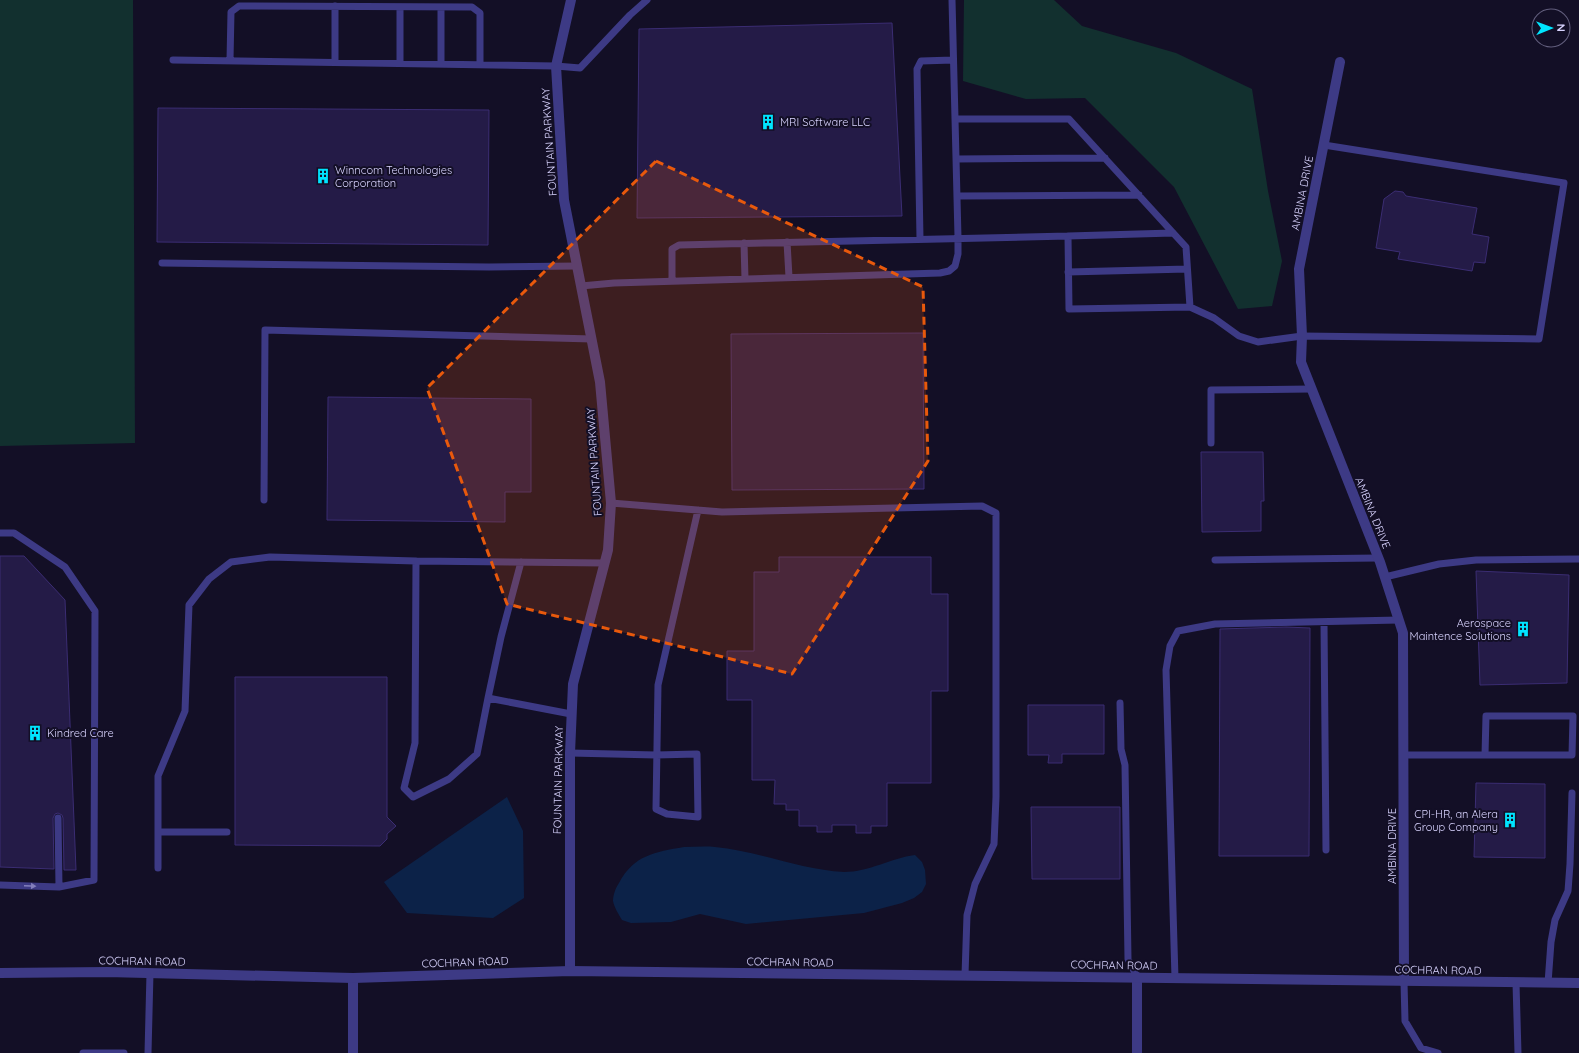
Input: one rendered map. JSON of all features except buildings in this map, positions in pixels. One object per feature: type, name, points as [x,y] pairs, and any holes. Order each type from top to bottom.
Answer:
[{"type":"street","name":"FOUNTAIN PARKWAY","points":[[570,971],[570,753],[573,684],[608,550],[611,502],[600,382],[564,200],[556,66],[571,0]]},
{"type":"street","name":"AMBINA DRIVE","points":[[1340,62],[1299,269],[1302,336],[1300,362],[1378,558],[1403,633],[1404,982]]},
{"type":"street","name":"COCHRAN ROAD","points":[[0,973],[107,972],[353,978],[570,971],[1579,983]]},
{"type":"street","points":[[1137,977],[1137,1053]]},
{"type":"street","points":[[353,978],[353,1053]]},
{"type":"lane","points":[[173,60],[556,66],[580,68],[630,15],[647,0]]},
{"type":"lane","points":[[581,286],[614,283],[789,277],[940,274],[949,271],[955,266],[958,254],[952,0]]},
{"type":"lane","points":[[230,60],[231,12],[239,6],[441,6],[472,7],[480,13],[480,65]]},
{"type":"lane","points":[[335,6],[335,62]]},
{"type":"lane","points":[[441,6],[441,64]]},
{"type":"lane","points":[[400,7],[400,63]]},
{"type":"lane","points":[[920,238],[917,69],[921,62],[953,60]]},
{"type":"lane","points":[[955,120],[1069,119],[1186,247],[1190,307]]},
{"type":"lane","points":[[1068,236],[1069,309],[1190,307],[1214,318],[1239,336],[1258,342],[1302,336],[1539,339],[1564,183],[1324,145]]},
{"type":"lane","points":[[956,160],[1105,158]]},
{"type":"lane","points":[[957,196],[1139,195]]},
{"type":"lane","points":[[672,281],[672,250],[679,245],[958,237],[1173,233]]},
{"type":"lane","points":[[787,242],[789,277]]},
{"type":"lane","points":[[744,243],[745,279]]},
{"type":"lane","points":[[162,263],[489,268],[577,266]]},
{"type":"lane","points":[[1068,272],[1187,269]]},
{"type":"lane","points":[[264,500],[264,330],[592,339]]},
{"type":"lane","points":[[1211,443],[1211,390],[1311,389]]},
{"type":"lane","points":[[611,502],[722,512],[982,506],[996,513],[996,796],[994,844],[975,884],[967,915],[965,976]]},
{"type":"lane","points":[[570,753],[656,756],[697,754],[698,817],[667,814],[656,809],[656,756],[658,685],[698,510]]},
{"type":"lane","points":[[0,533],[14,533],[65,567],[95,611],[94,880],[59,887],[0,885]]},
{"type":"lane","points":[[158,868],[158,776],[185,711],[189,605],[209,579],[231,562],[270,557],[416,561],[605,563]]},
{"type":"lane","points":[[1215,560],[1378,558]]},
{"type":"lane","points":[[1385,577],[1439,564],[1476,560],[1579,559]]},
{"type":"lane","points":[[416,561],[415,743],[404,788],[413,797],[449,779],[477,754],[501,637],[521,562]]},
{"type":"lane","points":[[1175,978],[1166,670],[1170,646],[1178,631],[1197,626],[1215,624],[1399,620]]},
{"type":"lane","points":[[1324,622],[1326,850]]},
{"type":"lane","points":[[488,698],[571,714]]},
{"type":"lane","points":[[1120,703],[1121,749],[1125,765],[1128,959],[1137,977]]},
{"type":"lane","points":[[1404,755],[1572,756],[1573,716],[1486,716],[1485,755]]},
{"type":"lane","points":[[1548,983],[1551,942],[1555,920],[1568,891],[1572,793]]},
{"type":"lane","points":[[58,818],[59,887]]},
{"type":"lane","points":[[158,832],[227,832]]},
{"type":"lane","points":[[148,1053],[150,973]]},
{"type":"lane","points":[[1404,982],[1405,1021],[1422,1048],[1438,1053]]},
{"type":"lane","points":[[1516,983],[1518,1053]]},
{"type":"lane","points":[[83,1053],[124,1053]]},
{"type":"highlighted area","points":[[656,161],[923,287],[928,461],[792,674],[507,604],[427,388]]},
{"type":"green space","points":[[0,0],[133,0],[135,443],[0,446]]},
{"type":"green space","points":[[964,0],[1054,0],[1082,26],[1176,53],[1252,89],[1268,191],[1282,261],[1272,306],[1238,309],[1174,187],[1085,98],[1026,99],[963,81]]},
{"type":"water","points":[[507,797],[523,831],[524,898],[493,918],[407,913],[384,882]]},
{"type":"water","points":[[684,847],[731,849],[812,868],[844,872],[862,870],[915,855],[922,862],[925,870],[926,884],[922,892],[914,898],[902,903],[864,913],[746,924],[700,914],[671,922],[631,923],[622,920],[614,906],[613,899],[617,887],[631,866],[646,856]]},
{"type":"place","name":"MRI Software LLC","points":[[768,122]]},
{"type":"place","name":"Winncom Technologies Corporation","points":[[323,176]]},
{"type":"place","name":"Aerospace Maintence Solutions","points":[[1523,629]]},
{"type":"place","name":"Kindred Care","points":[[35,733]]},
{"type":"place","name":"CPI-HR, an Alera Group Company","points":[[1510,820]]}]
